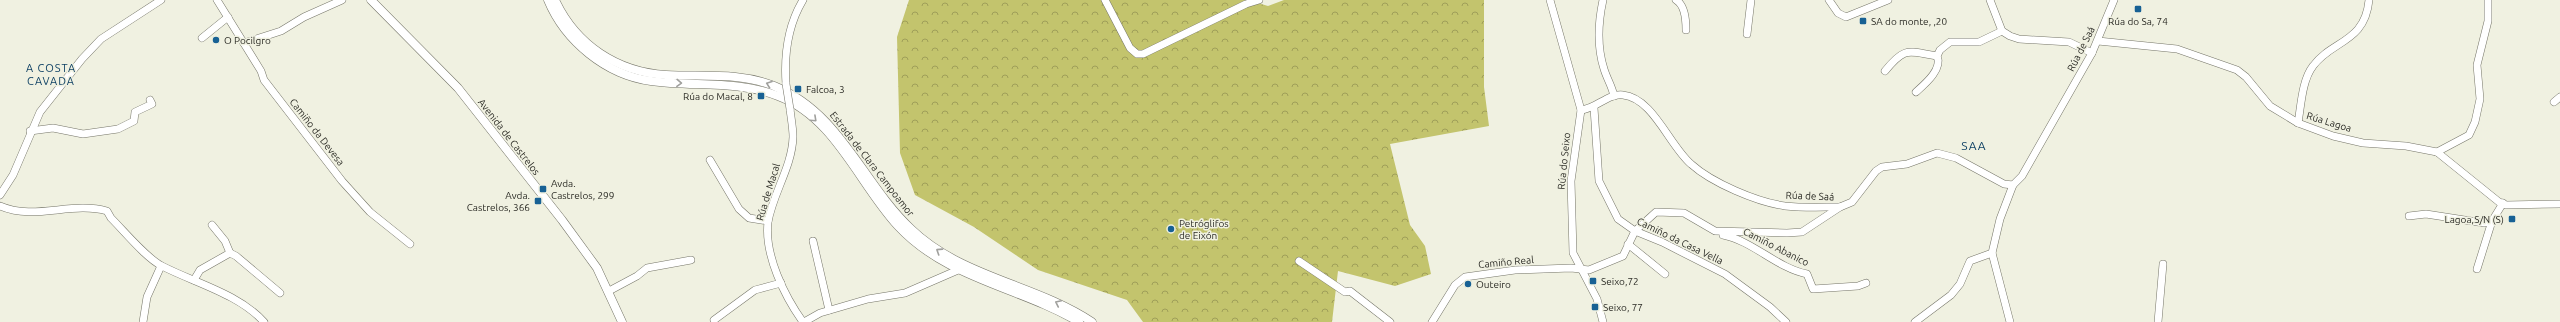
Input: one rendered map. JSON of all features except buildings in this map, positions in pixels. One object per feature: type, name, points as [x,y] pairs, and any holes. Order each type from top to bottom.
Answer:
[{"type":"main road","name":"Avenida de Castrelos","points":[[371,0],[464,96],[586,252],[609,291],[622,322]]},
{"type":"main road","name":"Estrada de Clara Campoamor","points":[[548,0],[554,15],[572,38],[591,56],[622,73],[650,81],[743,86],[779,96],[795,104],[829,134],[881,206],[908,237],[935,257],[958,270],[1058,311],[1079,322]]},
{"type":"main road","name":"Estrada de Clara Campoamor","points":[[555,0],[568,23],[584,42],[602,55],[624,67],[652,74],[745,78],[772,85],[798,98],[834,129],[894,211],[930,245],[969,268],[1048,299],[1092,322]]},
{"type":"street","points":[[0,195],[16,170],[30,131],[47,103],[93,47],[115,29],[161,0]]},
{"type":"street","name":"Camiño da Devesa","points":[[218,0],[264,80],[342,181],[370,212],[410,244]]},
{"type":"street","points":[[244,43],[281,31],[304,17],[342,0]]},
{"type":"street","name":"Rúa de Macal","points":[[803,0],[791,26],[786,62],[786,84],[793,136],[791,153],[768,221],[769,246],[781,283],[790,304],[803,322],[829,310],[868,299],[905,293],[958,270]]},
{"type":"street","points":[[1105,0],[1130,48],[1137,54],[1143,54],[1244,2],[1259,0]]},
{"type":"street","name":"Rúa do Seixo","points":[[1550,0],[1580,110],[1573,160],[1571,206],[1573,253],[1580,270],[1597,299],[1603,322]]},
{"type":"street","points":[[1580,110],[1594,108],[1614,96],[1610,81],[1604,70],[1600,50],[1599,24],[1603,0]]},
{"type":"street","points":[[1676,0],[1679,2],[1686,19],[1686,30]]},
{"type":"street","points":[[1747,34],[1750,0]]},
{"type":"street","points":[[1829,0],[1838,13],[1846,17],[1888,0]]},
{"type":"street","points":[[1990,0],[2002,31],[2019,39],[2069,42],[2092,53]]},
{"type":"street","name":"Rúa de Saá","points":[[1614,96],[1622,94],[1642,102],[1681,155],[1713,180],[1783,206],[1840,207],[1852,202],[1876,171],[1882,167],[1907,164],[1937,153],[1952,157],[2004,184],[2013,185],[2022,176],[2092,53],[2114,0]]},
{"type":"street","points":[[2298,123],[2308,75],[2313,66],[2319,59],[2351,38],[2362,23],[2369,0]]},
{"type":"street","points":[[2437,152],[2469,135],[2475,122],[2480,99],[2477,65],[2488,21],[2488,0]]},
{"type":"street","points":[[202,38],[228,18]]},
{"type":"street","points":[[1916,92],[1936,70],[1939,62],[1937,56],[1940,50],[1950,42],[1979,42],[2002,31]]},
{"type":"street","name":"Rúa Lagoa","points":[[2098,41],[2164,46],[2237,70],[2246,77],[2270,106],[2298,123],[2333,136],[2363,143],[2406,146],[2437,152],[2502,203]]},
{"type":"street","points":[[1885,71],[1900,55],[1911,51],[1937,56]]},
{"type":"street","points":[[2554,102],[2560,97]]},
{"type":"street","points":[[30,131],[53,128],[83,134],[118,129],[134,122],[135,112],[152,104],[150,100]]},
{"type":"street","name":"Camiño da Casa Vella","points":[[1594,108],[1600,181],[1618,219],[1635,231],[1662,242],[1725,274],[1770,306],[1786,322]]},
{"type":"street","points":[[710,160],[739,209],[749,218],[768,221]]},
{"type":"street","points":[[2010,322],[1992,253],[2000,219],[2013,185]]},
{"type":"street","points":[[2477,268],[2492,221],[2502,203],[2514,206],[2560,204]]},
{"type":"street","points":[[0,206],[27,211],[71,207],[94,207],[107,211],[111,218],[161,266],[194,280],[246,308],[264,322]]},
{"type":"street","name":"Camiño Abanico","points":[[1715,231],[1802,232],[1840,207]]},
{"type":"street","name":"Camiño Abanico","points":[[1580,270],[1589,270],[1622,256],[1635,231],[1656,212],[1665,210],[1684,213],[1715,231],[1807,274],[1812,289],[1858,286],[1866,283]]},
{"type":"street","points":[[2409,216],[2426,214],[2484,223],[2492,221]]},
{"type":"street","points":[[212,225],[225,241],[230,253],[236,256],[280,293]]},
{"type":"street","points":[[813,241],[829,310]]},
{"type":"street","points":[[1628,244],[1665,274]]},
{"type":"street","points":[[194,280],[200,270],[230,253]]},
{"type":"street","points":[[1915,322],[1950,295],[1960,284],[1970,261],[1992,253]]},
{"type":"street","points":[[609,291],[647,268],[691,260]]},
{"type":"street","points":[[1299,261],[1345,292],[1350,290],[1390,322]]},
{"type":"street","points":[[2158,322],[2164,264]]},
{"type":"street","points":[[143,322],[147,297],[161,266]]},
{"type":"street","name":"Camiño Real","points":[[1432,322],[1455,285],[1465,277],[1515,270],[1571,268],[1580,270]]},
{"type":"street","points":[[714,320],[755,290],[781,283]]},
{"type":"green space","points":[[909,0],[1248,0],[1268,6],[1284,0],[1484,0],[1484,87],[1489,126],[1390,144],[1410,225],[1425,246],[1431,274],[1395,286],[1338,271],[1332,322],[1143,322],[1127,300],[1038,270],[974,227],[915,195],[900,153],[897,37]]},
{"type":"place","name":"Rúa do Sa, 74","points":[[2138,9]]},
{"type":"place","name":"SA do monte, ,20","points":[[1863,21]]},
{"type":"place","name":"O Pocilgro","points":[[216,40]]},
{"type":"place","name":"Falcoa, 3","points":[[798,89]]},
{"type":"place","name":"Rúa do Macal, 8","points":[[761,96]]},
{"type":"place","name":"Avda. Castrelos, 299","points":[[543,189]]},
{"type":"place","name":"Avda. Castrelos, 366","points":[[538,201]]},
{"type":"place","name":"Lagoa,S/N (S)","points":[[2512,219]]},
{"type":"place","name":"Petróglifos de Eixón","points":[[1171,229]]},
{"type":"place","name":"Seixo,72","points":[[1593,281]]},
{"type":"place","name":"Outeiro","points":[[1468,284]]},
{"type":"place","name":"Seixo, 77","points":[[1595,307]]},
{"type":"district","name":"A COSTA CAVADA","points":[[51,74]]},
{"type":"district","name":"SAA","points":[[1974,145]]}]
